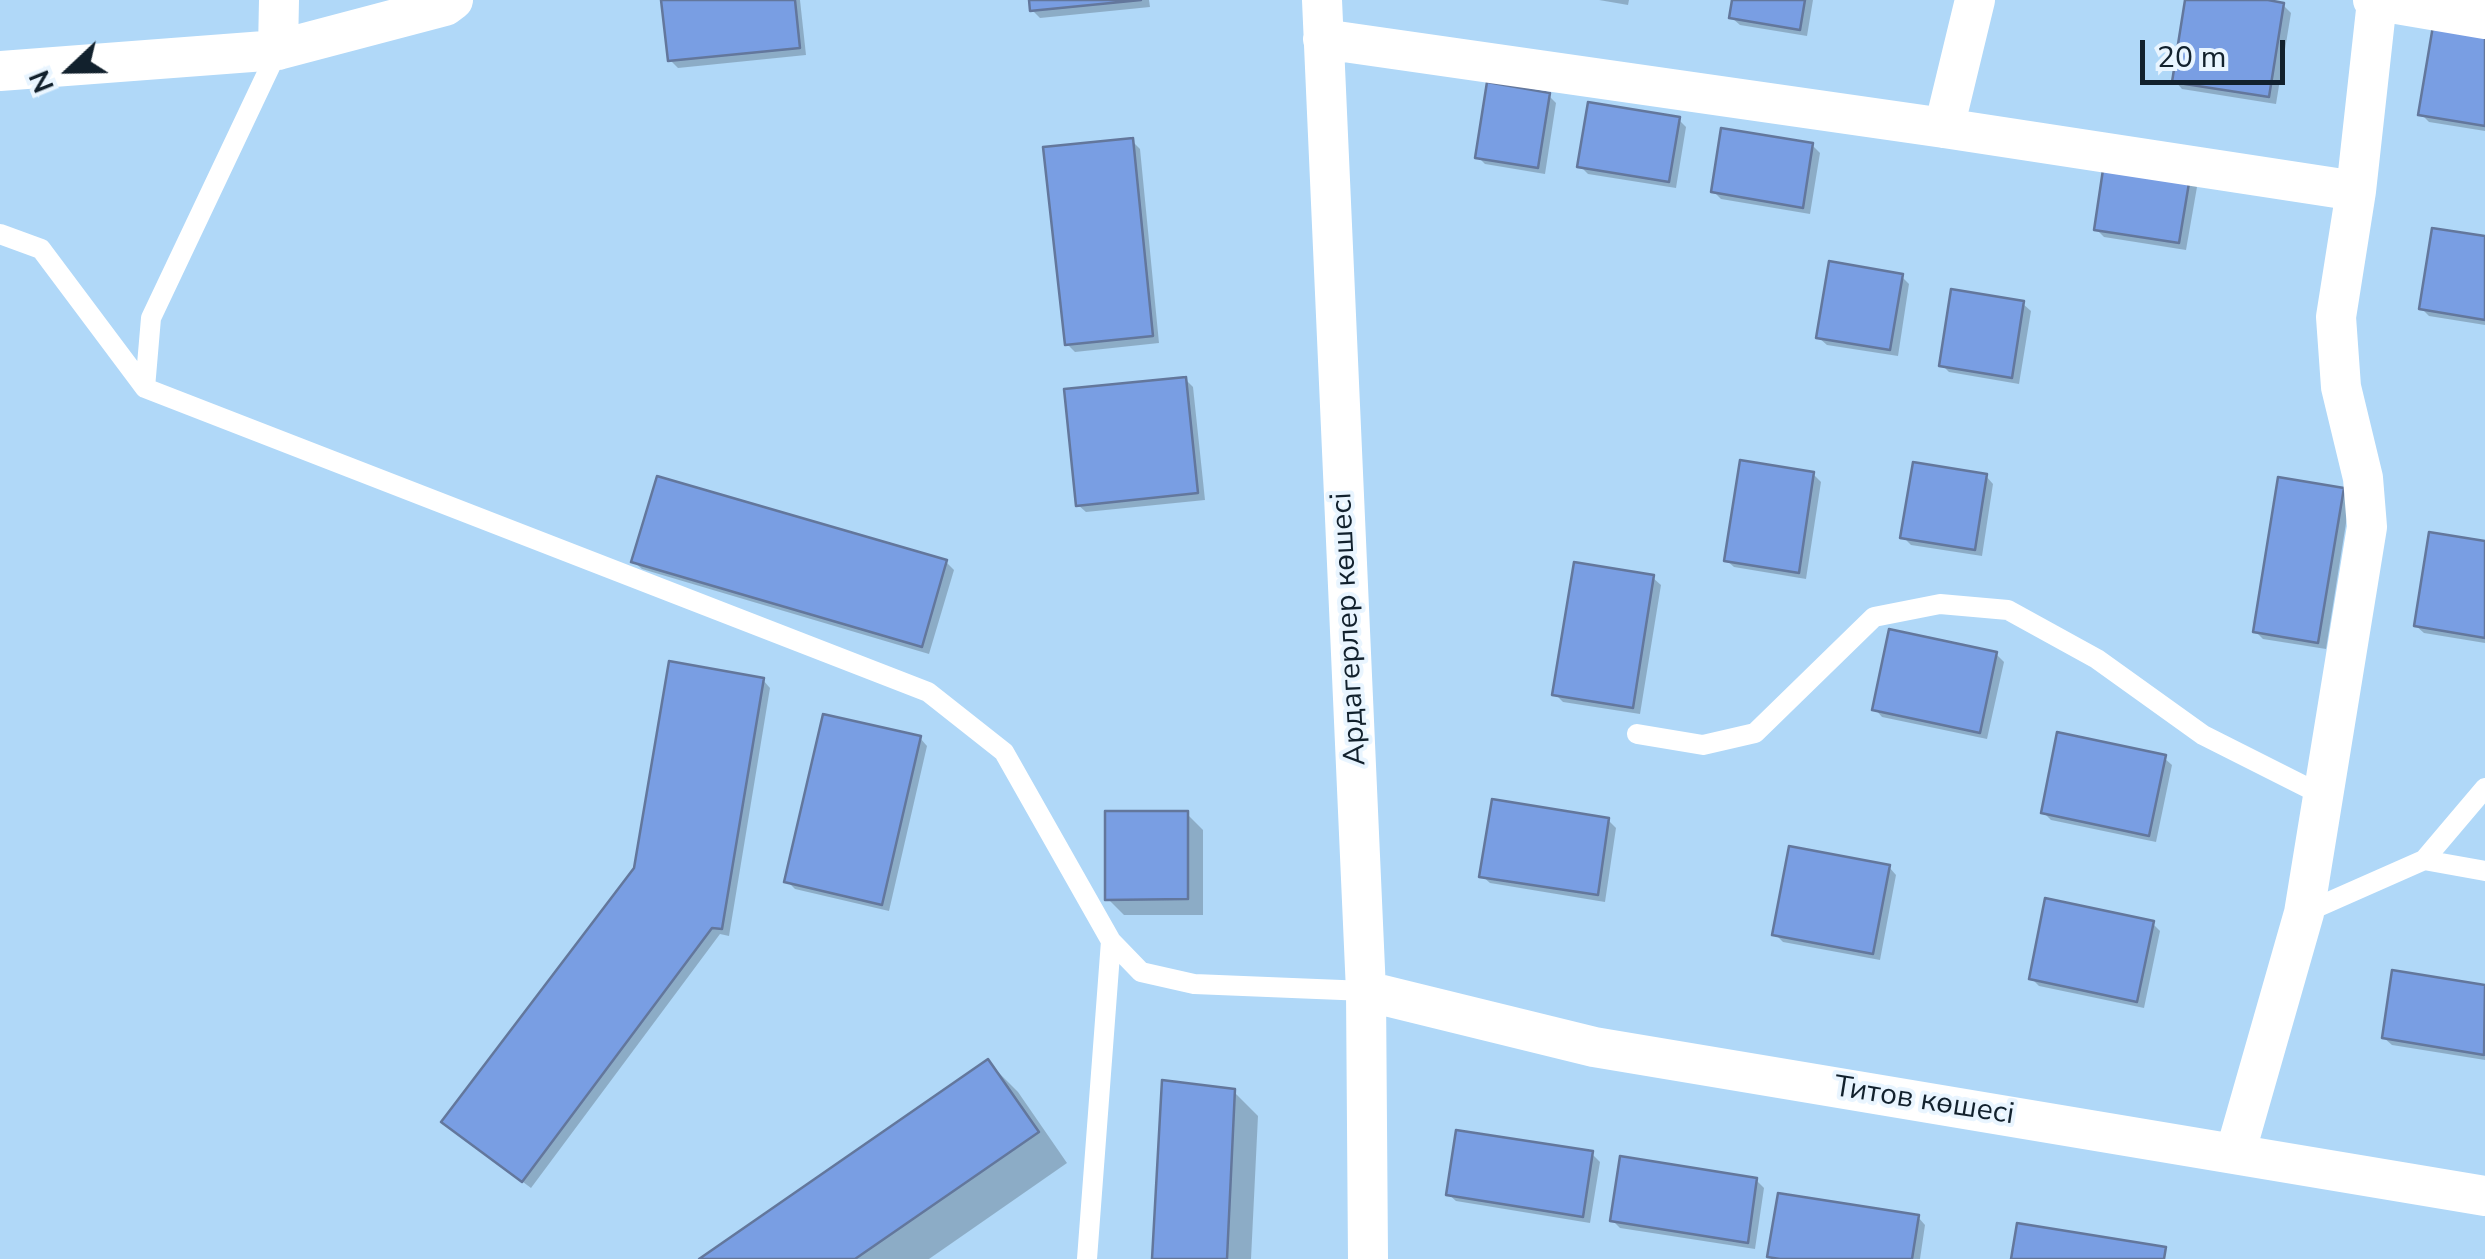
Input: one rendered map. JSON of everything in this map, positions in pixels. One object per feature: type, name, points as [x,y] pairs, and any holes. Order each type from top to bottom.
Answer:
[{"type":"street","points":[[278,50],[279,0]]},
{"type":"street","points":[[0,71],[278,50],[445,6],[453,0]]},
{"type":"street","points":[[1944,128],[1975,0]]},
{"type":"street","points":[[2236,1154],[2304,913],[2367,527],[2363,478],[2341,386],[2336,318],[2356,191],[2375,0],[2485,18]]},
{"type":"street","points":[[1323,20],[1944,128],[2356,191]]},
{"type":"street","name":"Ардагерлер көшесі","points":[[1323,20],[1366,991],[1368,1259]]},
{"type":"street","name":"Титов көшесі","points":[[1366,991],[1594,1047],[2485,1196]]},
{"type":"lane","points":[[145,388],[151,318],[278,50]]},
{"type":"lane","points":[[0,234],[41,249],[145,388],[928,692],[1004,752],[1112,941],[1141,972],[1194,984],[1366,991]]},
{"type":"lane","points":[[1637,734],[1703,745],[1755,733],[1874,617],[1940,604],[2008,610],[2097,660],[2203,735],[2324,796]]},
{"type":"lane","points":[[2304,913],[2424,860],[2485,788]]},
{"type":"lane","points":[[2424,860],[2485,872]]},
{"type":"lane","points":[[1087,1259],[1112,941]]},
{"type":"building","points":[[661,0],[795,0],[800,48],[668,61]]},
{"type":"building","points":[[1029,0],[1141,0],[1030,11]]},
{"type":"building","points":[[1732,0],[1805,0],[1800,30],[1729,18]]},
{"type":"building","points":[[2185,0],[2284,3],[2269,97],[2172,82]]},
{"type":"building","points":[[2435,14],[2485,22],[2485,126],[2418,115]]},
{"type":"building","points":[[1487,82],[1550,93],[1538,168],[1475,158]]},
{"type":"building","points":[[1588,102],[1680,117],[1669,182],[1577,167]]},
{"type":"building","points":[[1721,128],[1813,143],[1803,208],[1711,192]]},
{"type":"building","points":[[1133,138],[1153,336],[1065,345],[1043,147]]},
{"type":"building","points":[[2104,163],[2190,177],[2179,243],[2094,230]]},
{"type":"building","points":[[2432,228],[2485,236],[2485,320],[2419,309]]},
{"type":"building","points":[[1829,261],[1903,274],[1890,350],[1816,338]]},
{"type":"building","points":[[1951,289],[2024,301],[2012,378],[1939,366]]},
{"type":"building","points":[[1186,377],[1198,493],[1076,506],[1064,389]]},
{"type":"building","points":[[1740,460],[1814,472],[1799,573],[1724,561]]},
{"type":"building","points":[[1913,462],[1987,474],[1975,550],[1900,538]]},
{"type":"building","points":[[657,476],[947,560],[922,647],[631,562]]},
{"type":"building","points":[[2278,477],[2344,488],[2318,643],[2253,632]]},
{"type":"building","points":[[2429,532],[2485,541],[2485,638],[2414,626]]},
{"type":"building","points":[[1574,562],[1654,575],[1633,708],[1552,695]]},
{"type":"building","points":[[1889,629],[1997,652],[1980,733],[1872,710]]},
{"type":"building","points":[[669,661],[764,678],[722,929],[712,928],[522,1182],[441,1122],[634,868]]},
{"type":"building","points":[[823,714],[921,736],[882,905],[784,882]]},
{"type":"building","points":[[2057,732],[2166,755],[2149,836],[2041,813]]},
{"type":"building","points":[[1492,799],[1609,818],[1598,895],[1479,877]]},
{"type":"building","points":[[1105,811],[1188,811],[1188,899],[1105,900]]},
{"type":"building","points":[[1789,846],[1890,865],[1873,954],[1772,935]]},
{"type":"building","points":[[2045,898],[2154,921],[2137,1002],[2029,979]]},
{"type":"building","points":[[2392,970],[2485,985],[2484,1055],[2382,1038]]},
{"type":"building","points":[[988,1059],[1039,1132],[855,1259],[699,1259]]},
{"type":"building","points":[[1162,1080],[1235,1089],[1227,1259],[1152,1259]]},
{"type":"building","points":[[1456,1130],[1593,1151],[1583,1217],[1446,1195]]},
{"type":"building","points":[[1620,1156],[1757,1178],[1748,1243],[1610,1221]]},
{"type":"building","points":[[1778,1193],[1919,1215],[1912,1259],[1767,1257]]},
{"type":"building","points":[[2017,1223],[2166,1247],[2164,1259],[2011,1259]]}]
